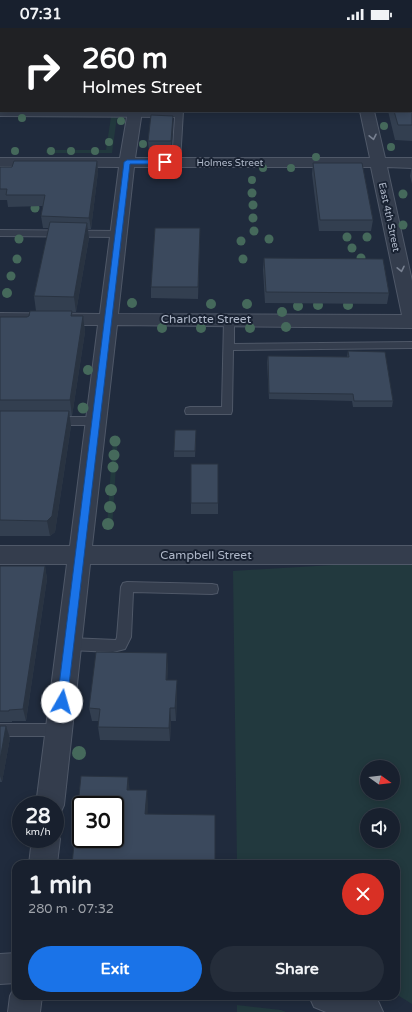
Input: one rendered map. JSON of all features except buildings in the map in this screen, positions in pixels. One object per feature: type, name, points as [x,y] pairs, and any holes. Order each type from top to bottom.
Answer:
[{"type":"street","points":[[51,796],[118,234],[135,112]]},
{"type":"street","name":"East 4th Street","points":[[367,112],[412,321]]},
{"type":"street","name":"Holmes Street","points":[[0,162],[412,163]]},
{"type":"street","name":"Charlotte Street","points":[[0,319],[412,321]]},
{"type":"street","name":"Campbell Street","points":[[0,556],[412,555]]},
{"type":"street","points":[[43,860],[45,848]]},
{"type":"street","points":[[0,969],[12,968]]},
{"type":"street","points":[[24,1012],[26,1000]]},
{"type":"street","points":[[337,1000],[367,1012]]},
{"type":"lane","points":[[0,114],[135,112],[179,113],[176,162]]},
{"type":"lane","points":[[0,233],[118,234]]},
{"type":"lane","points":[[190,411],[227,411],[229,320]]},
{"type":"lane","points":[[229,347],[412,345]]},
{"type":"lane","points":[[39,421],[96,421]]},
{"type":"lane","points":[[69,644],[120,645],[124,637],[127,587],[212,589]]},
{"type":"lane","points":[[0,730],[59,730]]},
{"type":"green space","points":[[111,117],[117,117],[112,153],[46,153],[46,150],[106,150]]},
{"type":"green space","points":[[118,435],[112,529],[107,526],[113,438]]},
{"type":"green space","points":[[412,563],[412,1004],[400,996],[400,860],[237,860],[233,571],[349,564]]},
{"type":"green space","points":[[237,1005],[281,1010],[286,1012],[237,1012]]},
{"type":"route","points":[[62,702],[127,162],[165,162]]}]
